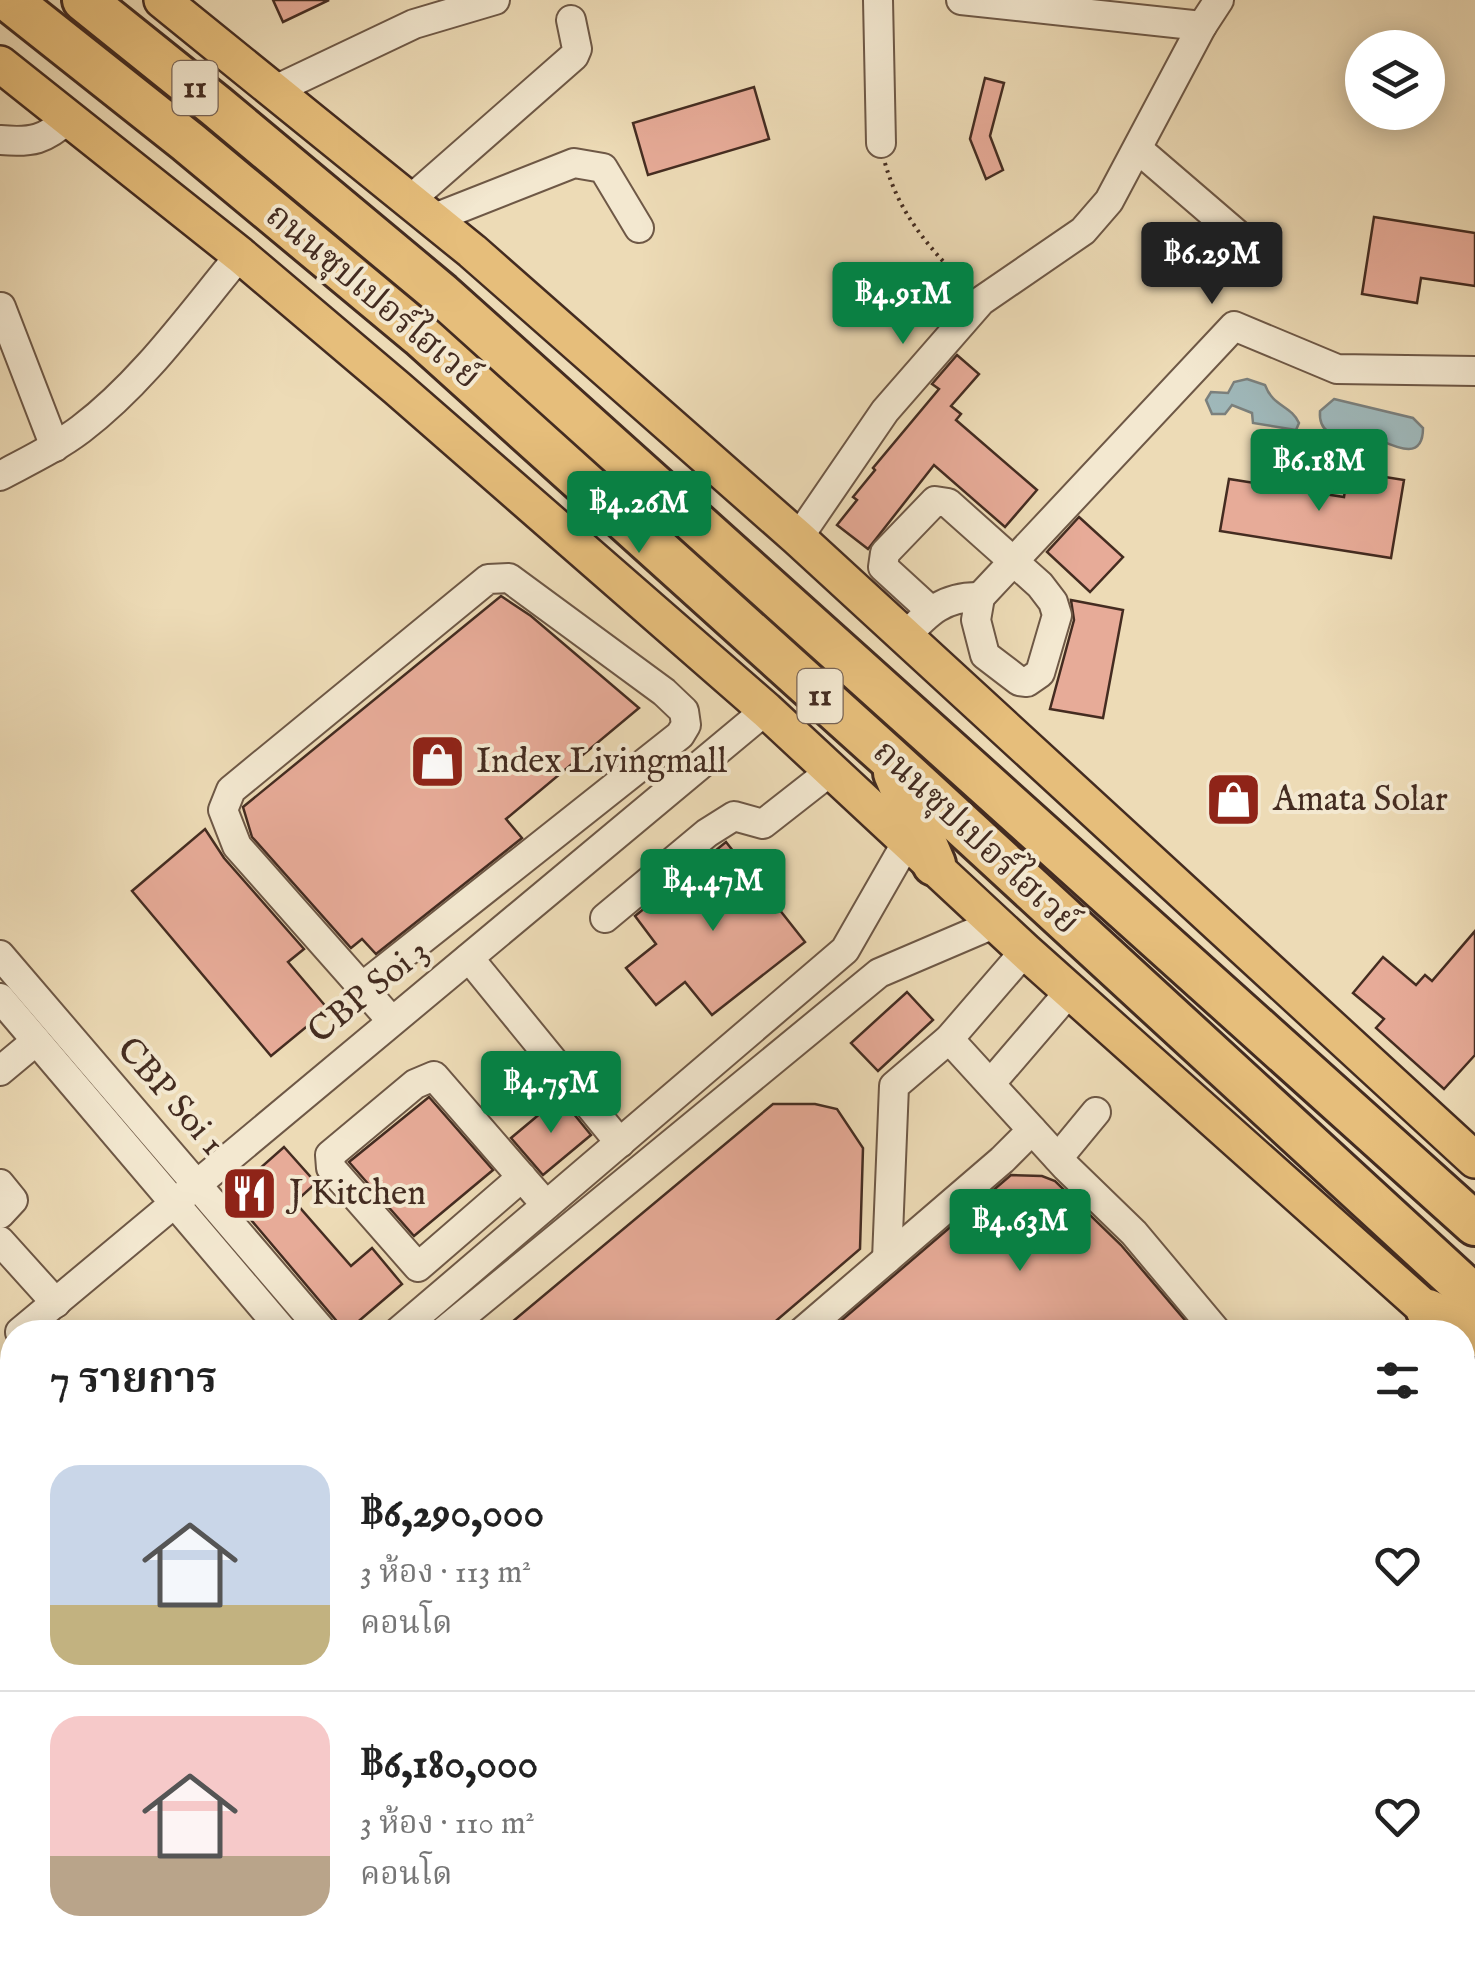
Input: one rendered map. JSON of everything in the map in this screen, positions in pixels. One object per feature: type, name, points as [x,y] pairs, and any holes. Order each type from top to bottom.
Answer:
[{"type":"highway","name":"ถนนซุปเปอร์ไฮเวย์","points":[[9,0],[188,142],[420,335],[888,757],[1475,1297]]},
{"type":"highway","name":"ถนนซุปเปอร์ไฮเวย์","points":[[84,0],[441,294],[1475,1224]]},
{"type":"highway","points":[[888,757],[921,852]]},
{"type":"highway","points":[[1416,1170],[1475,1198]]},
{"type":"main road","points":[[162,0],[421,210],[798,538],[1475,1160]]},
{"type":"main road","points":[[0,64],[240,255],[766,710],[1025,951],[1438,1320]]},
{"type":"street","points":[[275,90],[414,24],[494,0]]},
{"type":"street","points":[[878,0],[882,143]]},
{"type":"street","points":[[961,0],[1202,26]]},
{"type":"street","points":[[798,538],[885,411],[981,301],[1083,231],[1109,201],[1202,26],[1220,0]]},
{"type":"street","points":[[421,210],[574,56],[577,49],[572,20]]},
{"type":"street","points":[[0,140],[25,142],[51,134],[69,118]]},
{"type":"street","points":[[1139,150],[1253,248]]},
{"type":"street","points":[[421,210],[574,163],[604,168],[639,228]]},
{"type":"street","points":[[0,476],[55,448],[125,390],[240,255]]},
{"type":"street","points":[[1,307],[55,448]]},
{"type":"street","points":[[930,610],[883,568],[885,553],[936,501],[948,503],[1014,561],[1053,602],[1057,615],[1040,672],[1027,682],[1019,681],[985,655],[976,620],[980,597],[1014,561],[1047,528],[1234,326],[1337,369],[1475,371]]},
{"type":"street","points":[[362,988],[680,735],[686,725],[684,710],[664,692],[509,578],[488,580],[231,790],[223,810],[237,846],[362,988],[391,1020]]},
{"type":"street","points":[[905,637],[930,610],[960,597],[980,597]]},
{"type":"street","points":[[962,690],[985,655]]},
{"type":"street","name":"CBP Soi 3","points":[[35,1320],[766,710]]},
{"type":"street","points":[[606,918],[707,833],[734,816],[763,824],[832,770]]},
{"type":"street","points":[[412,1320],[846,950],[921,852]]},
{"type":"street","points":[[458,1320],[879,973],[996,923]]},
{"type":"street","points":[[846,950],[879,973]]},
{"type":"street","points":[[887,1259],[894,1086],[949,1039],[1025,951]]},
{"type":"street","name":"CBP Soi 1","points":[[0,955],[313,1320]]},
{"type":"street","points":[[469,958],[620,1142]]},
{"type":"street","points":[[990,1083],[1070,991]]},
{"type":"street","name":"CBP Soi 1","points":[[0,998],[274,1320]]},
{"type":"street","points":[[949,1039],[1058,1158],[1134,1233],[1208,1320]]},
{"type":"street","points":[[0,1071],[36,1041]]},
{"type":"street","points":[[522,1177],[418,1267],[331,1168],[330,1155],[414,1084],[434,1076],[522,1177],[546,1205]]},
{"type":"street","points":[[1058,1158],[1096,1112]]},
{"type":"street","points":[[816,1320],[1032,1130]]},
{"type":"street","points":[[0,1184],[14,1200],[0,1214]]},
{"type":"street","points":[[0,1241],[56,1303]]},
{"type":"path","points":[[882,143],[891,183],[907,217],[928,247],[981,301]]},
{"type":"water","points":[[1247,379],[1265,385],[1273,398],[1296,417],[1296,430],[1253,423],[1252,413],[1232,405],[1225,414],[1212,414],[1206,400],[1211,392],[1228,393],[1234,382]]},
{"type":"water","points":[[1334,399],[1413,418],[1423,428],[1421,440],[1409,449],[1366,435],[1360,440],[1332,434],[1323,426],[1320,411]]},
{"type":"building","points":[[273,0],[329,0],[283,22]]},
{"type":"building","points":[[985,78],[1004,83],[990,136],[1003,170],[986,179],[970,139]]},
{"type":"building","points":[[754,87],[769,139],[648,175],[633,123]]},
{"type":"building","points":[[1374,217],[1475,233],[1475,286],[1421,278],[1417,303],[1362,294]]},
{"type":"building","points":[[957,355],[979,374],[951,406],[961,414],[956,420],[1037,490],[1005,527],[934,465],[868,549],[837,525],[857,500],[853,497],[873,468],[939,389],[932,384]]},
{"type":"building","points":[[1348,471],[1404,480],[1391,558],[1220,531],[1229,479],[1344,497]]},
{"type":"building","points":[[1079,517],[1123,557],[1090,592],[1047,552]]},
{"type":"building","name":"Index Livingmall","points":[[501,596],[531,616],[639,708],[506,819],[522,838],[376,954],[362,939],[351,948],[252,837],[243,807]]},
{"type":"building","points":[[1071,600],[1123,610],[1103,718],[1050,709],[1074,620]]},
{"type":"building","points":[[205,829],[224,858],[304,949],[288,962],[328,1009],[271,1056],[132,891]]},
{"type":"building","points":[[726,842],[805,942],[712,1015],[685,982],[656,1005],[626,968],[656,944],[635,916]]},
{"type":"building","points":[[1475,931],[1475,1055],[1444,1089],[1376,1028],[1384,1019],[1353,993],[1383,957],[1416,985],[1425,975],[1432,981]]},
{"type":"building","points":[[907,992],[933,1020],[878,1071],[851,1043]]},
{"type":"building","points":[[429,1097],[493,1170],[414,1236],[349,1162]]},
{"type":"building","points":[[560,1097],[591,1135],[543,1175],[511,1138]]},
{"type":"building","points":[[773,1104],[815,1104],[837,1109],[863,1148],[860,1249],[777,1320],[514,1320]]},
{"type":"building","points":[[284,1147],[316,1183],[295,1202],[351,1266],[372,1248],[402,1284],[360,1320],[336,1320],[230,1195]]},
{"type":"building","points":[[1011,1175],[1042,1176],[1055,1181],[1121,1245],[1185,1320],[842,1320]]},
{"type":"place","name":"Index Livingmall","points":[[437,762]]},
{"type":"place","name":"Amata Solar","points":[[1234,800]]},
{"type":"place","name":"J Kitchen","points":[[250,1194]]}]
